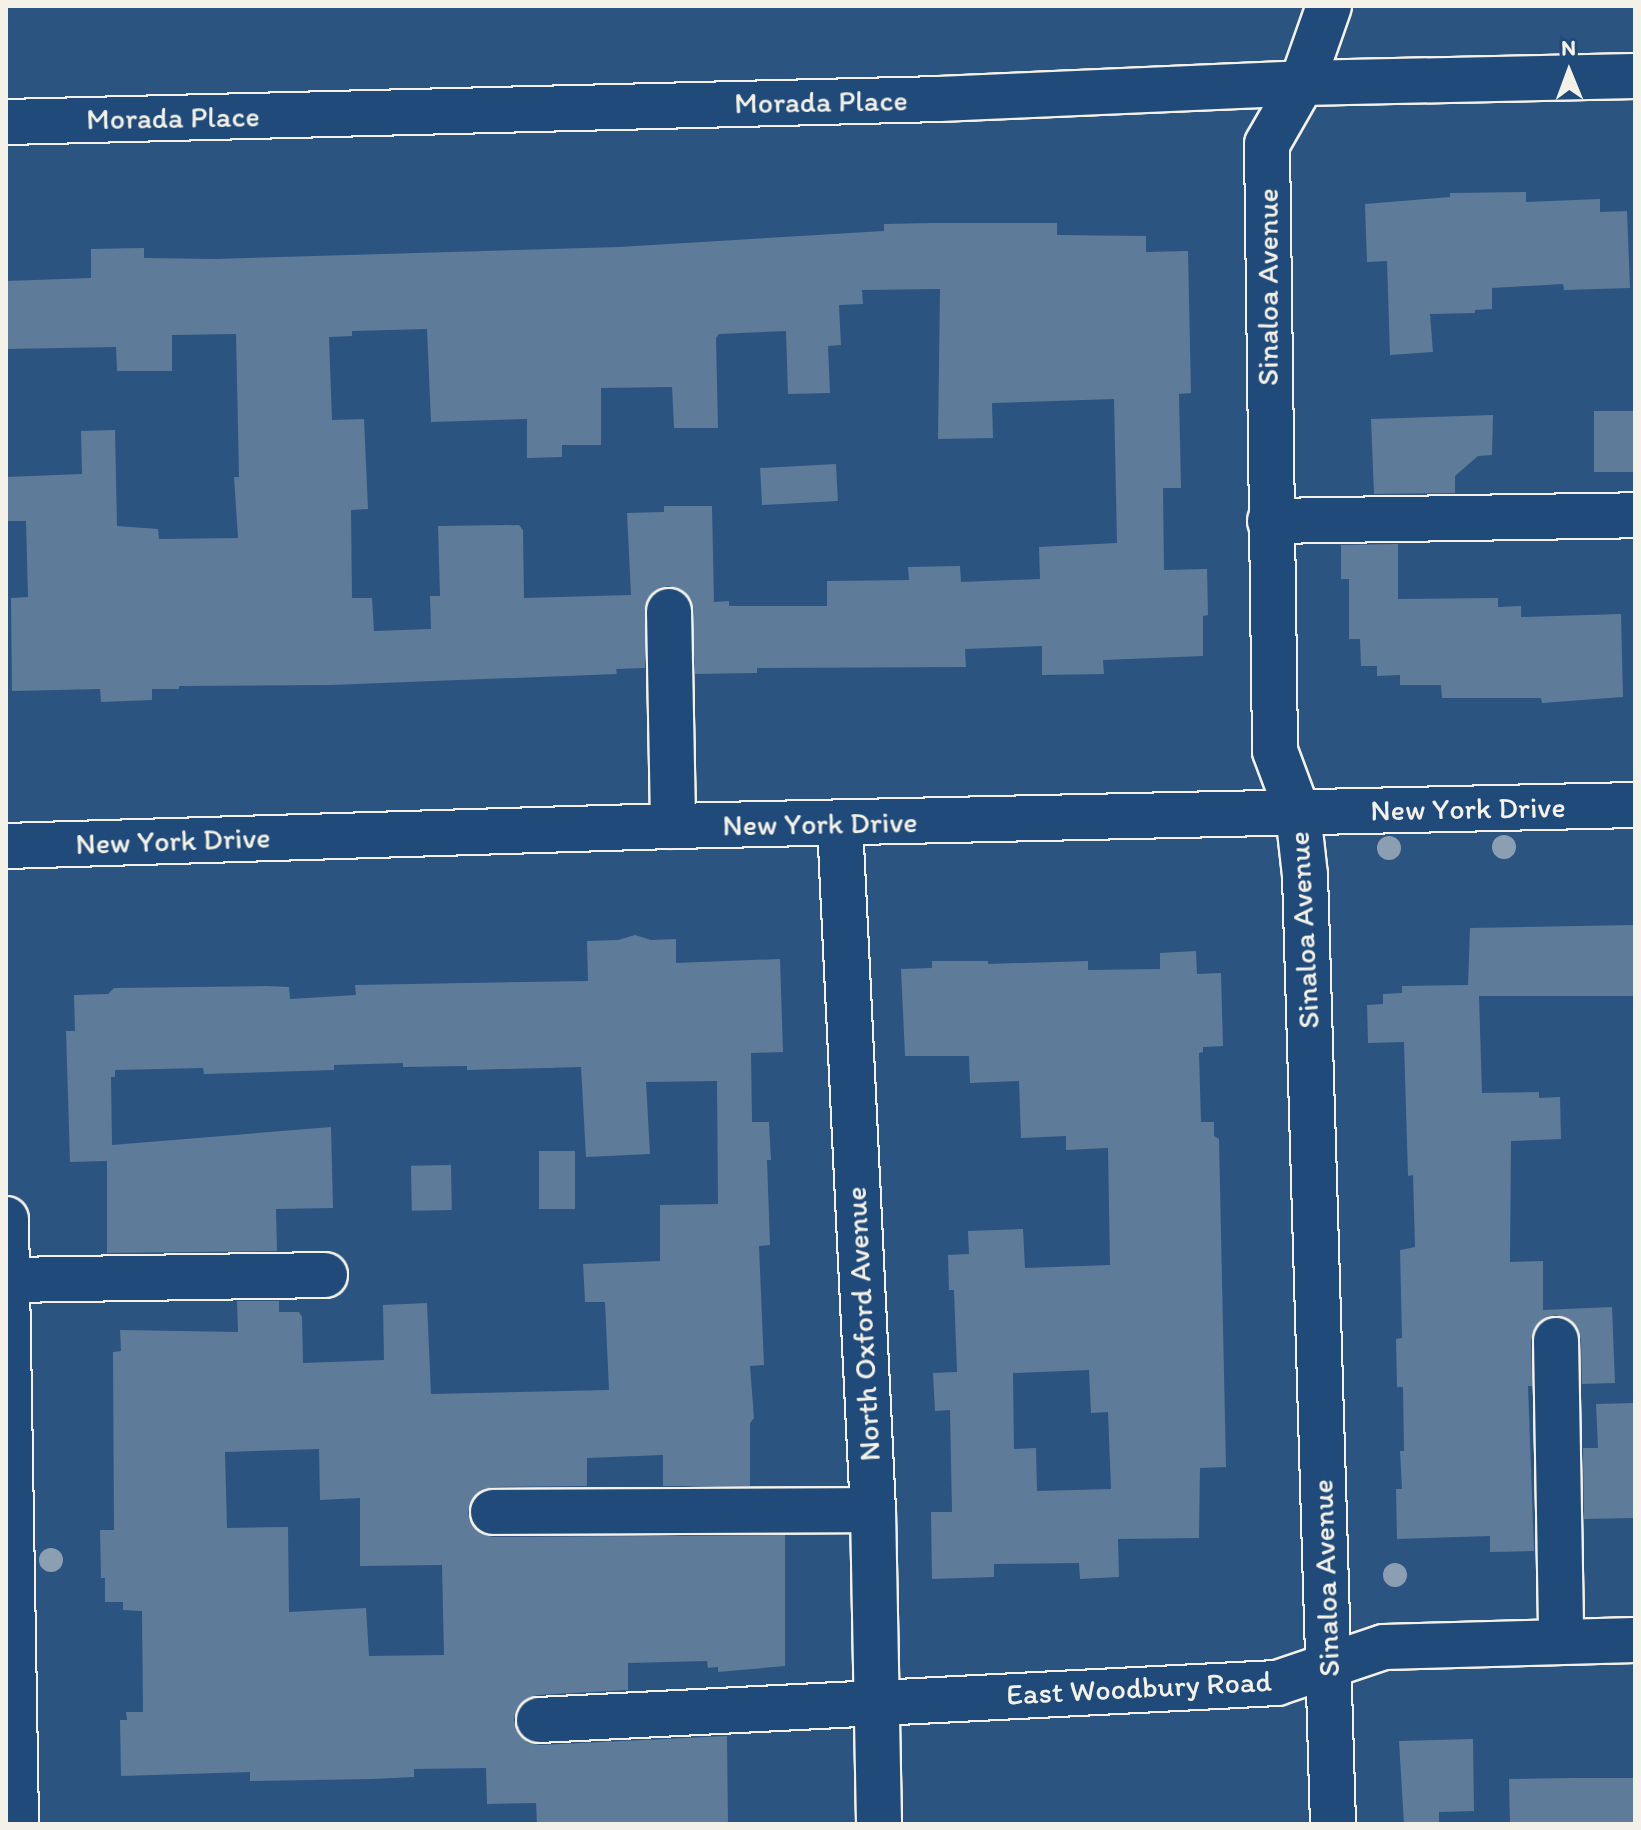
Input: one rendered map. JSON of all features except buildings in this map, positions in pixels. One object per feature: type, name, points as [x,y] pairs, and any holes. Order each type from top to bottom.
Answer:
[{"type":"street","name":"Sinaloa Avenue","points":[[1329,6],[1302,83],[1267,144],[1275,751],[1298,813],[1305,891],[1333,1824]]},
{"type":"street","name":"Morada Place","points":[[6,122],[939,99],[1302,83],[1635,76]]},
{"type":"street","points":[[1270,521],[1635,515]]},
{"type":"street","points":[[669,611],[673,826]]},
{"type":"street","name":"New York Drive","points":[[6,846],[673,826],[1635,805]]},
{"type":"street","name":"North Oxford Avenue","points":[[840,824],[873,1510],[879,1824]]},
{"type":"street","points":[[6,1219],[10,1753],[16,1824]]},
{"type":"street","points":[[8,1280],[325,1275]]},
{"type":"street","points":[[1556,1340],[1575,1641]]},
{"type":"street","points":[[1575,1641],[1584,1410]]},
{"type":"street","points":[[493,1512],[873,1510]]},
{"type":"street","name":"East Woodbury Road","points":[[539,1720],[1277,1683],[1384,1647],[1635,1640]]}]
